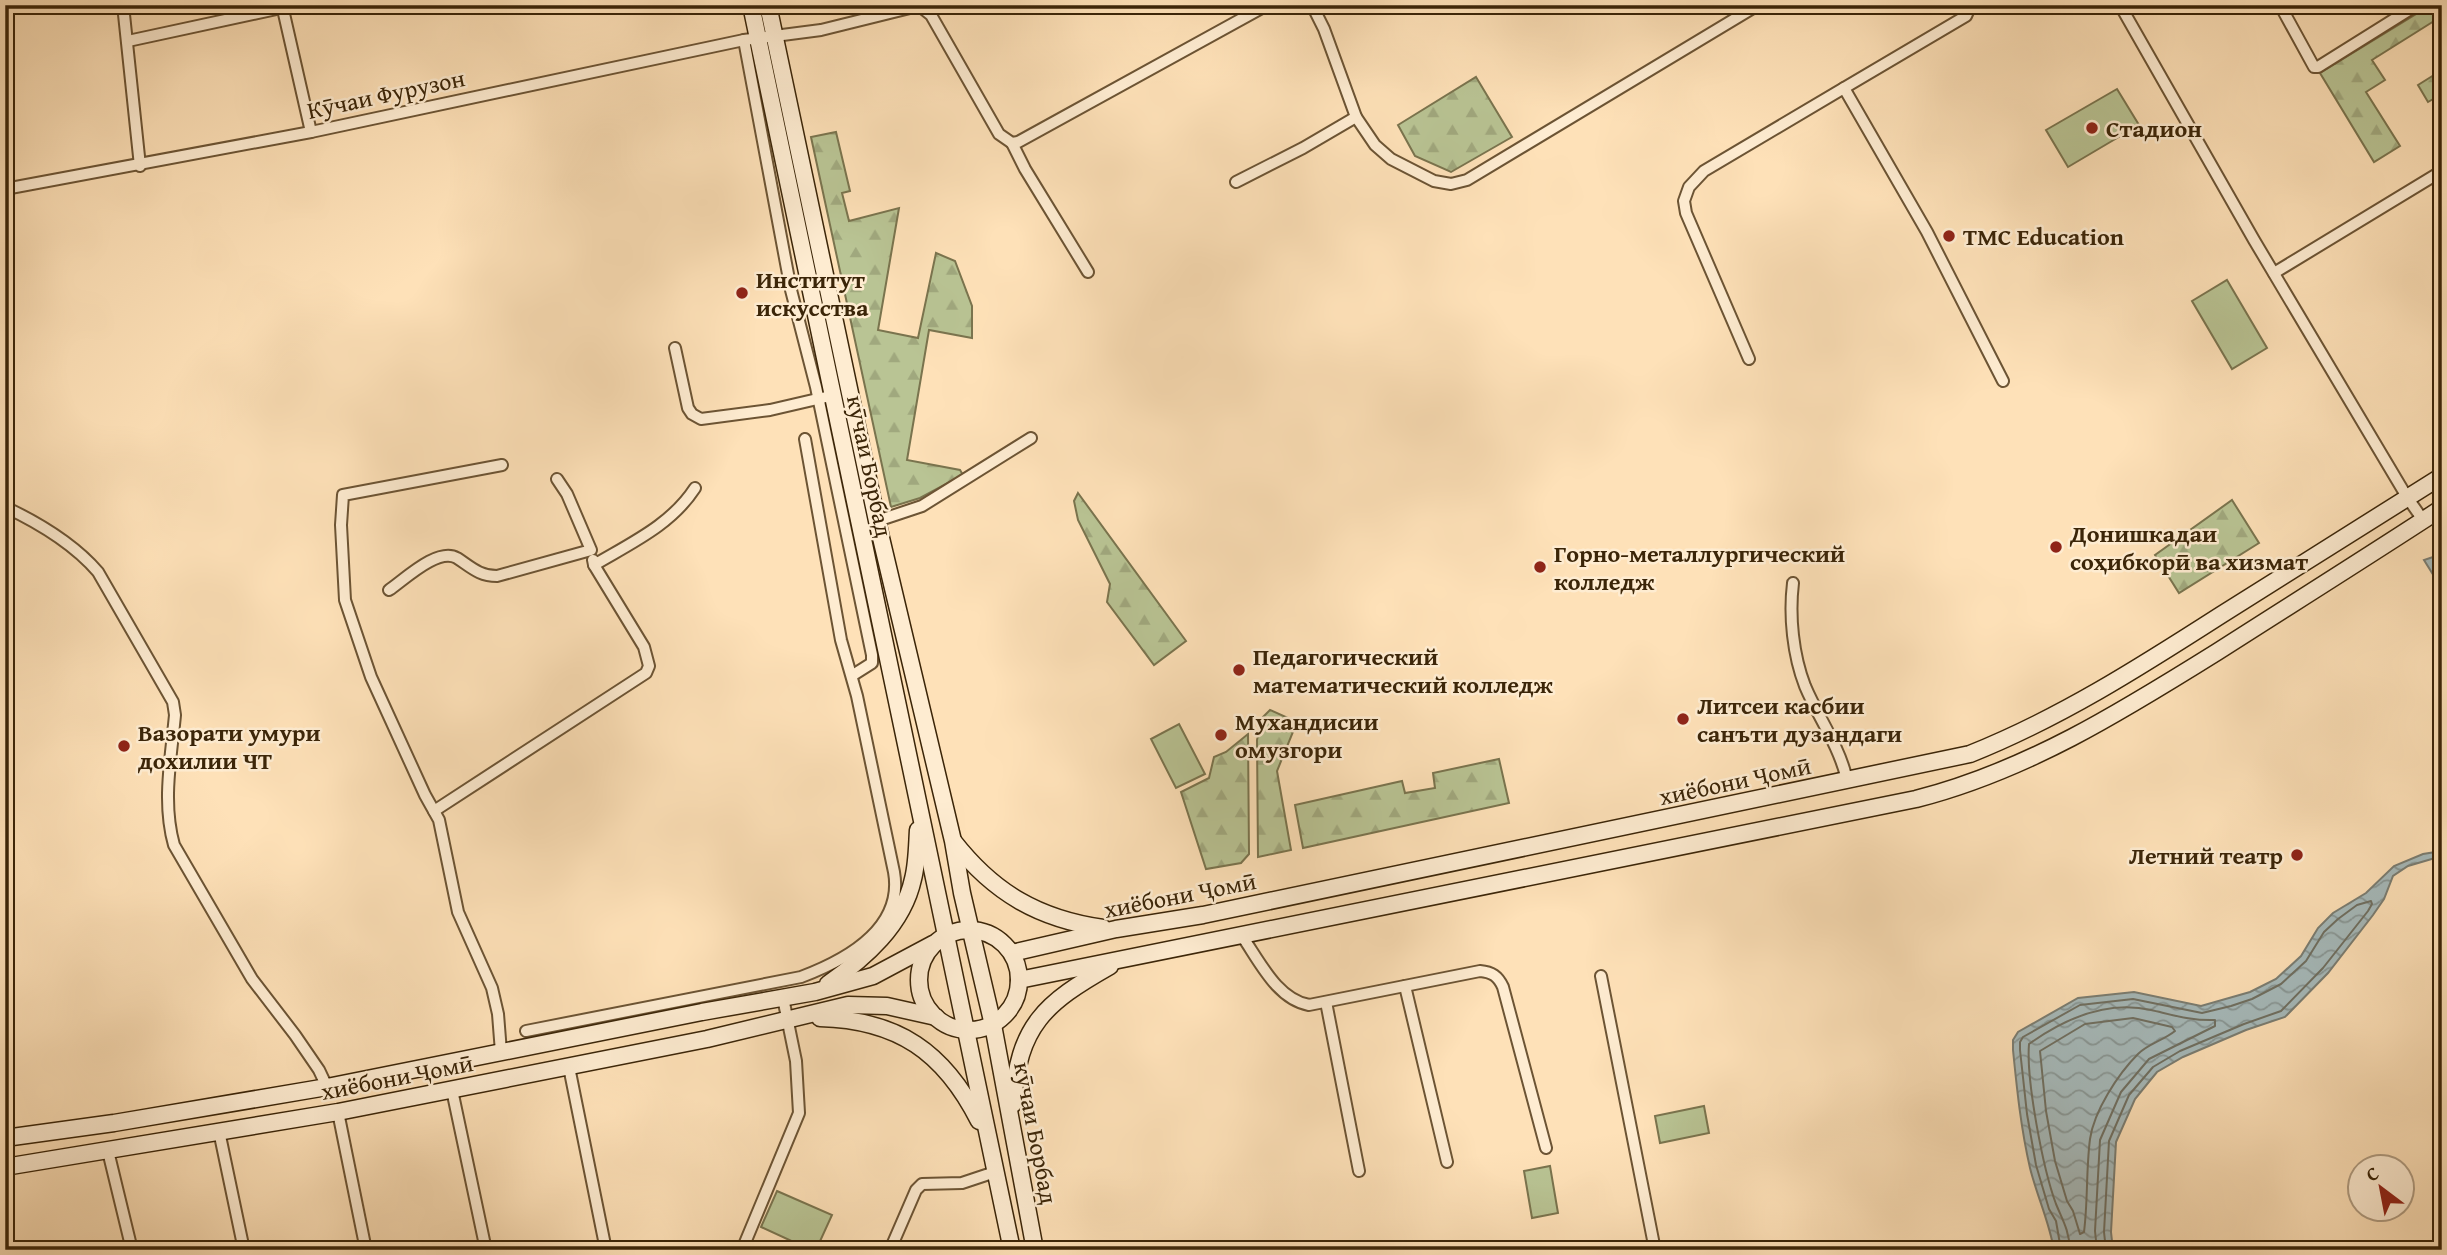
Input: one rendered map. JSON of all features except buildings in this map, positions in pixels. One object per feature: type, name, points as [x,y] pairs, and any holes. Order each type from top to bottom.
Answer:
[{"type":"main road","name":"кӯчаи Борбад","points":[[751,5],[953,841],[993,1025],[1035,1250]]},
{"type":"main road","name":"кӯчаи Борбад","points":[[768,5],[759,38],[825,397],[920,814],[939,940],[965,1030],[1012,1250]]},
{"type":"main road","name":"хиёбони Ҷомӣ","points":[[1012,953],[1116,929],[1203,915],[1970,754],[2012,737],[2076,705],[2442,476]]},
{"type":"main road","name":"хиёбони Ҷомӣ","points":[[1020,980],[1952,790],[2040,754],[2111,718],[2442,508]]},
{"type":"main road","points":[[1701,812],[1705,842]]},
{"type":"main road","points":[[815,992],[869,946],[903,907],[903,892],[914,878],[920,814]]},
{"type":"main road","points":[[953,841],[966,858],[1016,900],[1059,919],[1116,929]]},
{"type":"main road","points":[[970,929],[986,932],[1001,940],[1012,953],[1020,980],[1011,1008],[993,1025],[965,1030],[949,1026],[936,1017],[923,998],[919,974],[923,958],[939,940],[970,929]]},
{"type":"main road","name":"хиёбони Ҷомӣ","points":[[5,1138],[327,1087],[501,1052],[701,1005],[783,998],[815,992],[873,976],[939,940]]},
{"type":"main road","points":[[1012,1128],[1015,1077],[1023,1050],[1040,1016],[1067,991],[1124,958]]},
{"type":"main road","points":[[795,1018],[848,1005],[887,1006],[936,1017]]},
{"type":"main road","name":"хиёбони Ҷомӣ","points":[[5,1167],[338,1112],[707,1039],[795,1018]]},
{"type":"main road","points":[[795,1018],[846,1018],[893,1033],[923,1049],[953,1076],[989,1139]]},
{"type":"main road","points":[[187,1110],[191,1137]]},
{"type":"street","points":[[123,5],[140,166]]},
{"type":"street","points":[[128,41],[295,5]]},
{"type":"street","points":[[1087,272],[1012,143],[1267,5]]},
{"type":"street","points":[[1312,5],[1324,29],[1356,117],[1375,145],[1391,159],[1434,181],[1451,184],[1466,180],[1758,5]]},
{"type":"street","points":[[1749,359],[1686,213],[1684,201],[1689,187],[1704,171],[1966,16],[1971,5]]},
{"type":"street","points":[[2120,5],[2274,273],[2407,498],[2423,520]]},
{"type":"street","points":[[2280,5],[2314,67],[2417,5]]},
{"type":"street","points":[[282,7],[311,132]]},
{"type":"street","name":"Кӯчаи Фурузон","points":[[5,190],[311,132],[759,38],[821,30],[914,7],[921,7],[931,15],[999,134],[1012,143]]},
{"type":"street","points":[[1844,88],[1927,232],[2003,381]]},
{"type":"street","points":[[1236,183],[1303,149],[1356,117]]},
{"type":"street","points":[[2274,273],[2442,171]]},
{"type":"street","points":[[675,348],[688,408],[701,419],[770,410],[825,397],[872,655],[872,663],[853,675]]},
{"type":"street","points":[[877,521],[922,506],[1031,438]]},
{"type":"street","points":[[805,439],[841,640],[853,675],[903,892]]},
{"type":"street","points":[[501,1052],[498,1014],[492,988],[458,912],[439,820],[371,677],[345,600],[341,502],[343,495],[502,465]]},
{"type":"street","points":[[434,811],[646,673],[649,666],[644,647],[594,565],[578,518],[557,479]]},
{"type":"street","points":[[594,565],[661,524],[675,513],[695,488]]},
{"type":"street","points":[[5,508],[36,522],[85,558],[97,572],[173,702],[175,715],[167,805],[168,824],[174,845],[252,979],[295,1035],[327,1087]]},
{"type":"street","points":[[389,590],[438,556],[449,554],[484,576],[497,576],[591,550]]},
{"type":"street","points":[[1794,583],[1790,603],[1798,662],[1805,687],[1842,760],[1846,776]]},
{"type":"street","points":[[1242,936],[1279,989],[1289,999],[1309,1005],[1480,971],[1496,976],[1503,988],[1546,1148]]},
{"type":"street","points":[[526,1031],[701,1005],[801,977],[869,946]]},
{"type":"street","points":[[1601,976],[1655,1250]]},
{"type":"street","points":[[1405,986],[1447,1162]]},
{"type":"street","points":[[742,1250],[799,1113],[795,1018],[783,998]]},
{"type":"street","points":[[1326,1002],[1359,1171]]},
{"type":"street","points":[[569,1067],[606,1250]]},
{"type":"street","points":[[452,1090],[486,1250]]},
{"type":"street","points":[[338,1112],[366,1250]]},
{"type":"street","points":[[219,1132],[244,1250]]},
{"type":"street","points":[[108,1151],[132,1250]]},
{"type":"street","points":[[890,1250],[920,1185],[924,1182],[962,1183],[995,1172]]},
{"type":"green space","points":[[2431,5],[2442,5],[2442,16],[2372,60],[2385,80],[2366,92],[2400,146],[2374,162],[2320,73]]},
{"type":"green space","points":[[2442,70],[2442,94],[2428,102],[2418,85]]},
{"type":"green space","points":[[1476,77],[1512,137],[1451,172],[1415,156],[1398,125]]},
{"type":"green space","name":"Стадион","points":[[2117,89],[2139,125],[2068,167],[2046,130]]},
{"type":"green space","points":[[836,132],[850,191],[842,193],[849,221],[899,208],[878,330],[918,338],[936,253],[955,261],[972,306],[972,338],[929,330],[907,460],[960,470],[963,475],[920,498],[891,507],[811,137]]},
{"type":"green space","points":[[2227,280],[2267,348],[2232,369],[2192,301]]},
{"type":"green space","points":[[1078,493],[1186,641],[1154,665],[1107,602],[1110,584],[1078,520],[1074,501]]},
{"type":"green space","points":[[2232,500],[2259,543],[2179,593],[2155,555]]},
{"type":"green space","points":[[1270,710],[1297,722],[1277,771],[1291,850],[1258,857],[1257,740],[1262,718]]},
{"type":"green space","points":[[1179,724],[1205,774],[1176,788],[1151,739]]},
{"type":"green space","points":[[1248,734],[1249,854],[1241,863],[1206,869],[1181,792],[1209,778],[1214,757],[1226,752]]},
{"type":"green space","points":[[1499,759],[1509,803],[1303,848],[1295,805],[1402,781],[1405,793],[1435,788],[1433,773]]},
{"type":"green space","points":[[1704,1106],[1709,1133],[1660,1143],[1655,1116]]},
{"type":"green space","points":[[1550,1166],[1558,1213],[1532,1218],[1524,1171]]},
{"type":"green space","points":[[777,1191],[832,1215],[816,1250],[761,1227]]},
{"type":"water","points":[[2433,557],[2442,573],[2442,589],[2424,560]]},
{"type":"water","points":[[2442,851],[2442,856],[2408,866],[2393,876],[2384,899],[2373,915],[2328,973],[2285,1017],[2246,1030],[2183,1057],[2157,1072],[2135,1099],[2116,1142],[2111,1232],[2113,1250],[2054,1250],[2024,1139],[2013,1050],[2013,1040],[2018,1032],[2078,998],[2134,992],[2201,1006],[2250,992],[2276,979],[2301,956],[2318,928],[2333,913],[2366,893],[2394,866],[2423,854]]},
{"type":"place","name":"Стадион","points":[[2092,128]]},
{"type":"place","name":"TMC Education","points":[[1949,236]]},
{"type":"place","name":"Институт искусства","points":[[742,293]]},
{"type":"place","name":"Донишкадаи соҳибкорӣ ва хизмат","points":[[2056,547]]},
{"type":"place","name":"Горно-металлургический колледж","points":[[1540,567]]},
{"type":"place","name":"Педагогический математический колледж","points":[[1239,670]]},
{"type":"place","name":"Литсеи касбии санъти дузандаги","points":[[1683,719]]},
{"type":"place","name":"Мухандисии омузгори","points":[[1221,735]]},
{"type":"place","name":"Вазорати умури дохилии ЧТ","points":[[124,746]]},
{"type":"place","name":"Летний театр","points":[[2297,855]]}]
